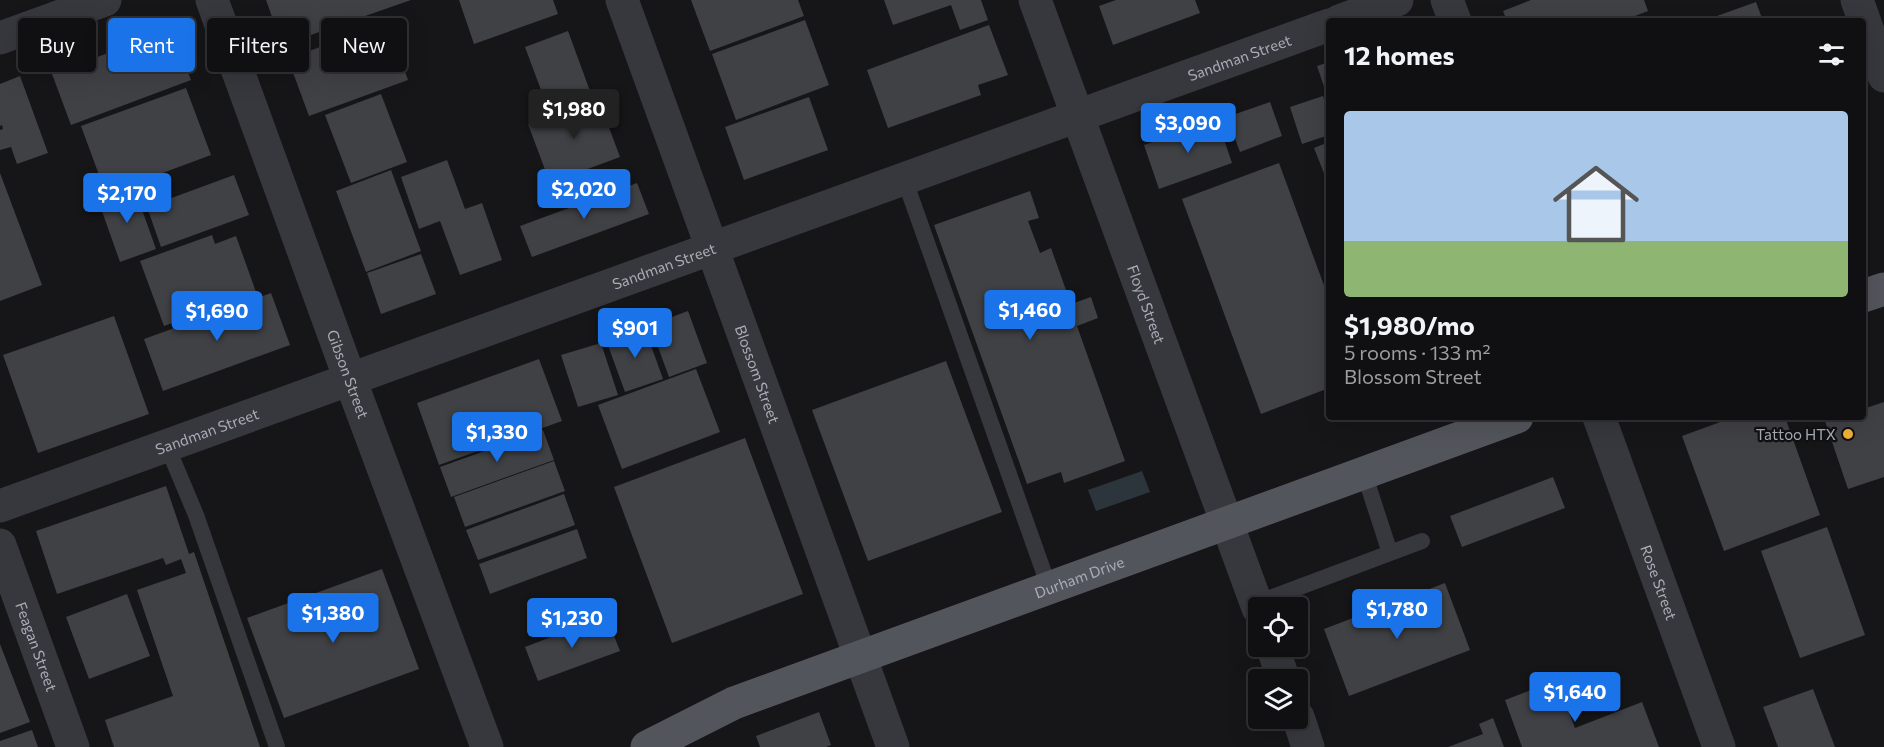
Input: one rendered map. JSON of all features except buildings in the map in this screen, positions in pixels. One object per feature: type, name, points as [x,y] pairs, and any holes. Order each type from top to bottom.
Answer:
[{"type":"main road","points":[[1866,295],[1884,289]]},
{"type":"main road","name":"Durham Drive","points":[[647,747],[734,703],[1509,420]]},
{"type":"street","points":[[0,38],[105,0]]},
{"type":"street","name":"Gibson Street","points":[[212,0],[487,747]]},
{"type":"street","name":"Blossom Street","points":[[622,0],[892,747]]},
{"type":"street","name":"Floyd Street","points":[[1035,0],[1255,597]]},
{"type":"street","points":[[1347,18],[1397,0]]},
{"type":"street","points":[[1447,0],[1454,18]]},
{"type":"street","points":[[1857,0],[1863,18]]},
{"type":"street","points":[[1866,25],[1884,76]]},
{"type":"street","name":"Sandman Street","points":[[0,506],[1326,26]]},
{"type":"street","name":"Rose Street","points":[[1600,420],[1719,747]]},
{"type":"street","name":"Feagan Street","points":[[0,545],[72,747]]},
{"type":"street","points":[[1302,729],[1308,747]]},
{"type":"lane","points":[[904,178],[1049,587]]},
{"type":"lane","points":[[167,446],[200,526],[277,747]]},
{"type":"lane","points":[[1364,473],[1390,553]]},
{"type":"lane","points":[[1278,597],[1422,541]]},
{"type":"shaded area","points":[[1142,471],[1150,492],[1096,511],[1088,490]]},
{"type":"place","name":"Tattoo HTX","points":[[1848,434]]}]
